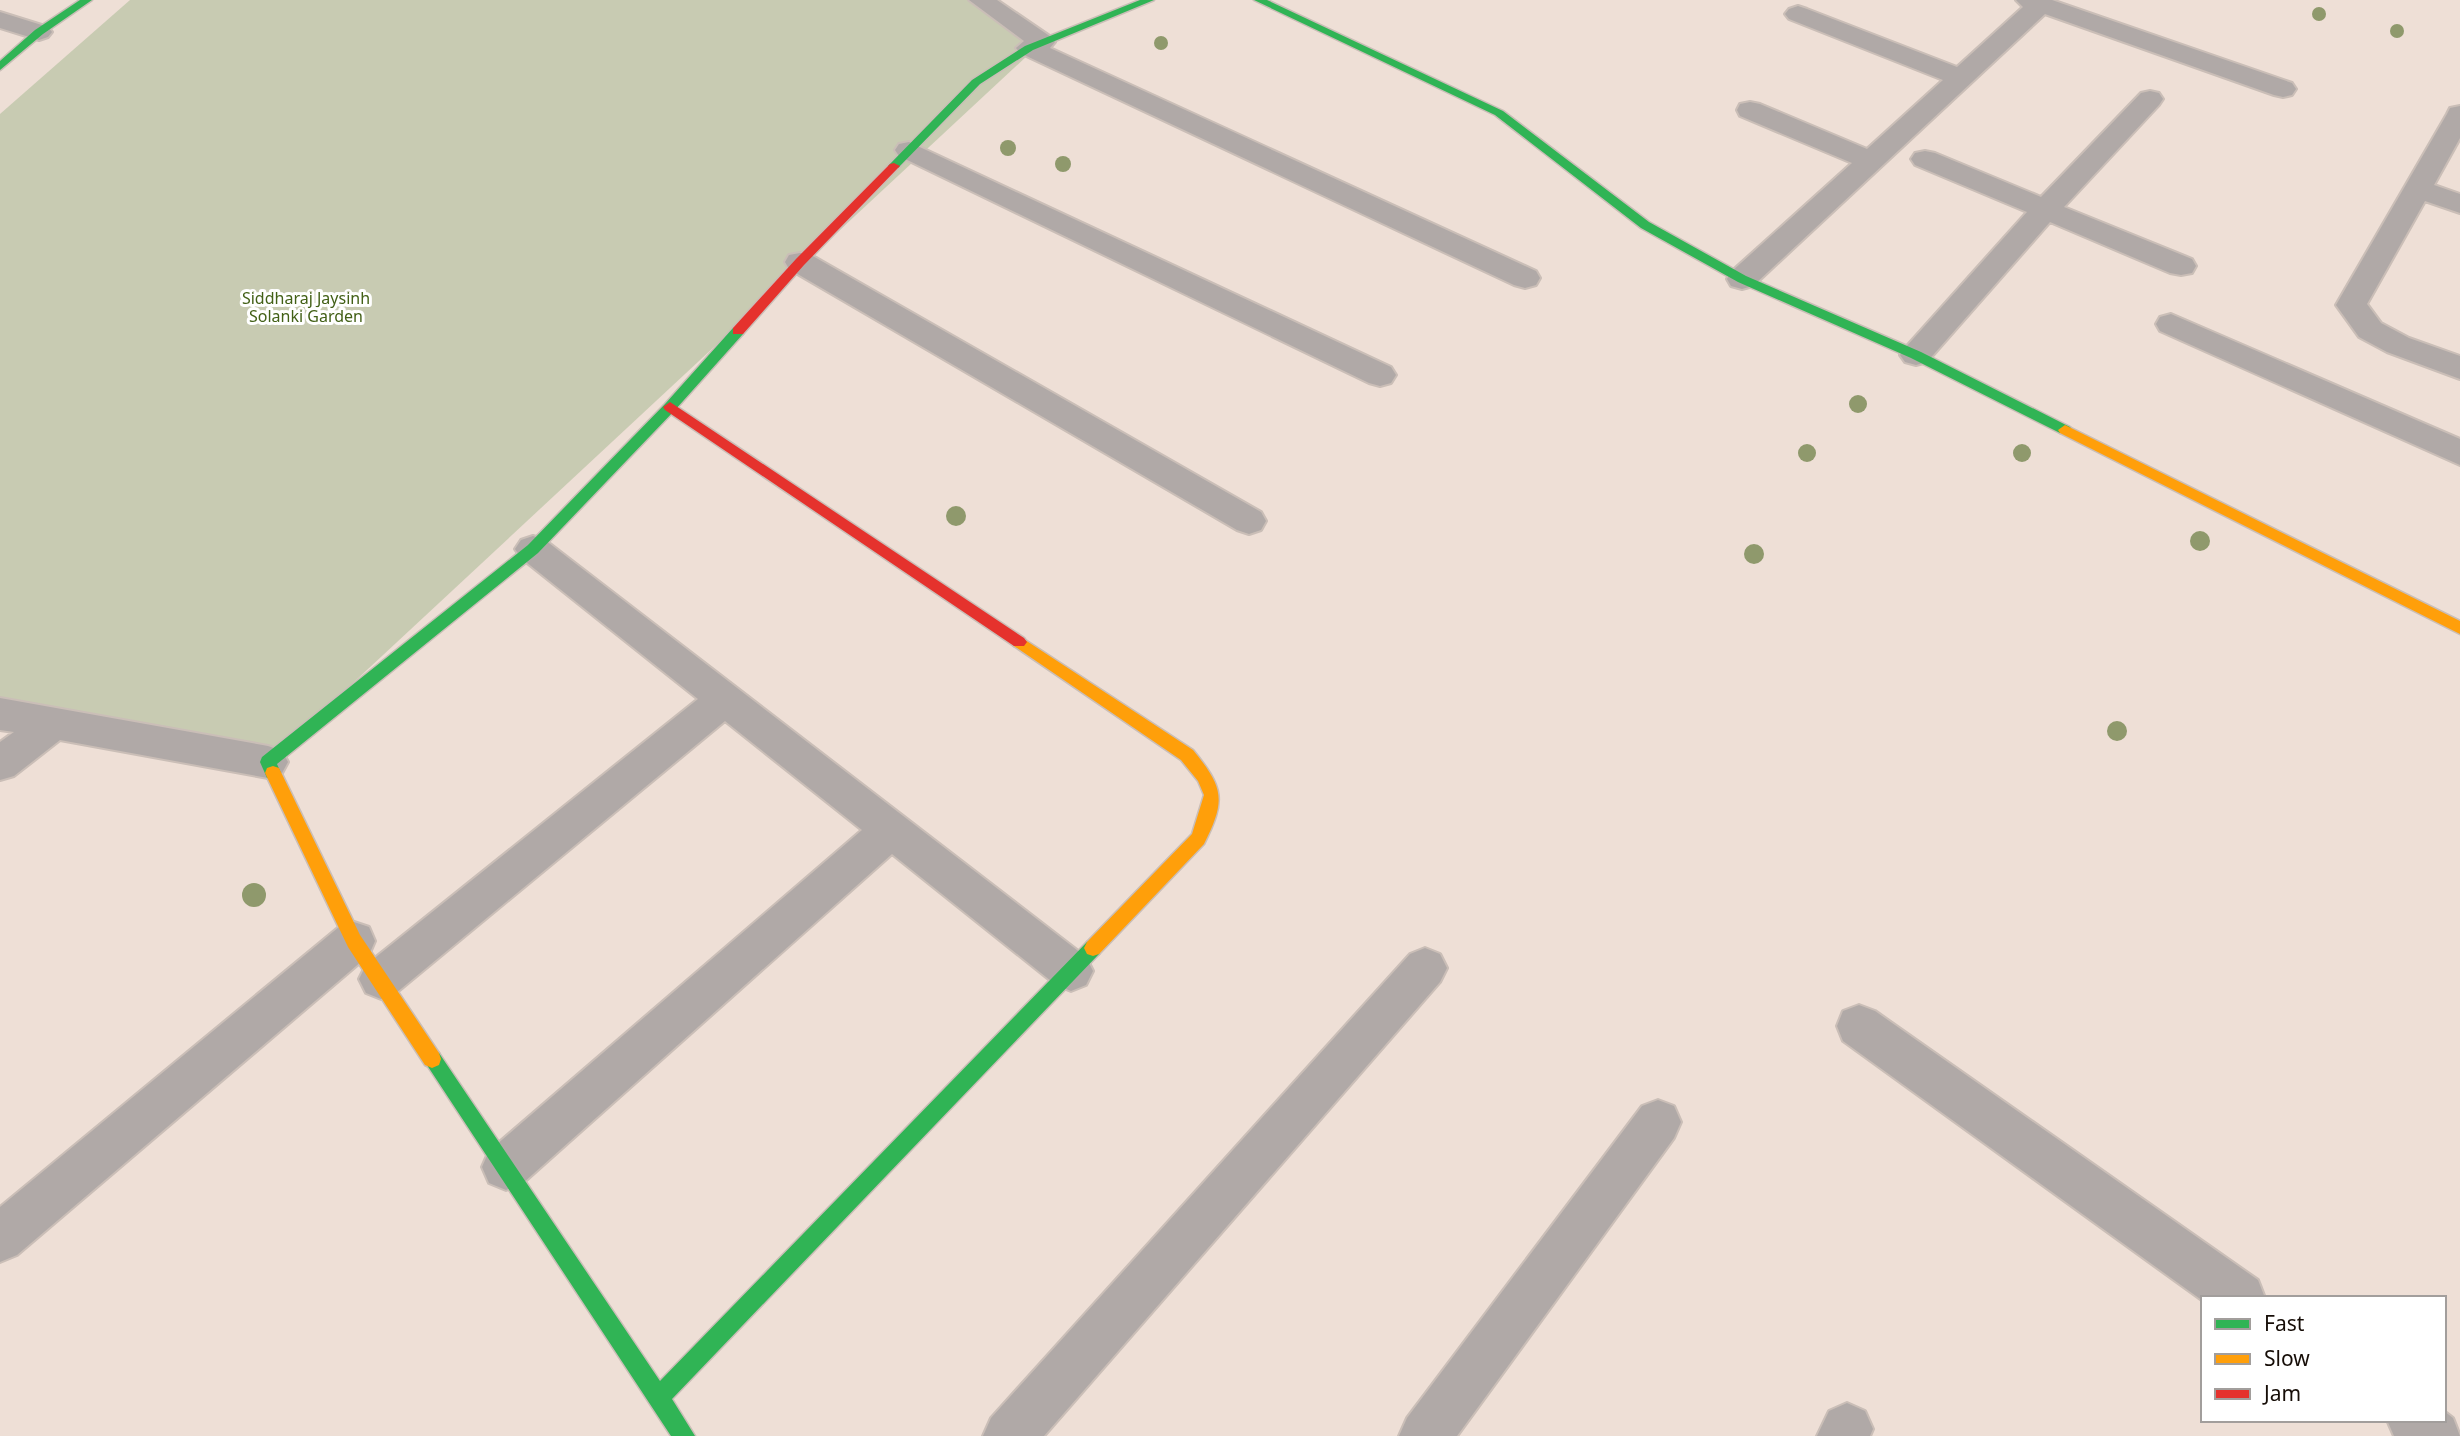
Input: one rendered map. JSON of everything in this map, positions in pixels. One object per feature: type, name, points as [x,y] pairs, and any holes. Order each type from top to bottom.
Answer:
[{"type":"street","points":[[0,67],[39,32],[87,0]]},
{"type":"street","points":[[981,0],[1036,45],[1525,278]]},
{"type":"street","points":[[1259,0],[1499,113],[1645,225],[1742,279],[1916,355],[2460,628]]},
{"type":"street","points":[[1742,279],[1962,78],[2034,2],[2283,89]]},
{"type":"street","points":[[0,714],[268,762],[533,549],[670,407],[800,262],[976,82],[1036,45],[1131,3]]},
{"type":"street","points":[[1798,14],[1962,78]]},
{"type":"street","points":[[0,20],[39,32]]},
{"type":"street","points":[[1916,355],[2045,210],[2150,99]]},
{"type":"street","points":[[1749,110],[1871,161]]},
{"type":"street","points":[[2460,114],[2351,305],[2370,330],[2398,345],[2460,368]]},
{"type":"street","points":[[909,150],[1380,375]]},
{"type":"street","points":[[1925,159],[2181,266]]},
{"type":"street","points":[[2417,188],[2460,204]]},
{"type":"street","points":[[800,262],[1249,521]]},
{"type":"street","points":[[2171,324],[2460,453]]},
{"type":"street","points":[[658,1398],[1198,839],[1211,814],[1212,788],[1206,776],[1175,748],[670,407]]},
{"type":"street","points":[[533,549],[1071,971]]},
{"type":"street","points":[[381,979],[724,700]]},
{"type":"street","points":[[0,764],[54,723]]},
{"type":"street","points":[[268,762],[354,941],[684,1436]]},
{"type":"street","points":[[506,1167],[891,830]]},
{"type":"street","points":[[0,1238],[354,941]]},
{"type":"street","points":[[1009,1436],[1425,968]]},
{"type":"street","points":[[1858,1026],[2238,1296]]},
{"type":"street","points":[[1425,1436],[1658,1122]]},
{"type":"street","points":[[2416,1422],[2435,1436]]},
{"type":"green space","name":"Siddharaj Jaysinh Solanki Garden","points":[[130,0],[984,0],[1042,42],[268,762],[0,712],[0,114]]},
{"type":"traffic: fast","points":[[0,67],[39,32],[87,0]]},
{"type":"traffic: fast","points":[[894,166],[976,82],[1029,48],[1149,0]]},
{"type":"traffic: fast","points":[[1259,0],[1499,113],[1645,225],[1742,279],[1916,355],[2065,430]]},
{"type":"traffic: fast","points":[[273,773],[268,762],[533,549],[670,407],[738,331]]},
{"type":"traffic: fast","points":[[658,1398],[1093,948]]},
{"type":"traffic: fast","points":[[432,1059],[684,1436]]},
{"type":"traffic: slow","points":[[2065,430],[2460,628]]},
{"type":"traffic: slow","points":[[1019,642],[1187,755],[1205,777],[1212,795],[1205,825],[1198,839],[1093,948]]},
{"type":"traffic: slow","points":[[273,773],[354,941],[432,1059]]},
{"type":"traffic: jam","points":[[738,331],[800,262],[894,166]]},
{"type":"traffic: jam","points":[[670,407],[1019,642]]}]
